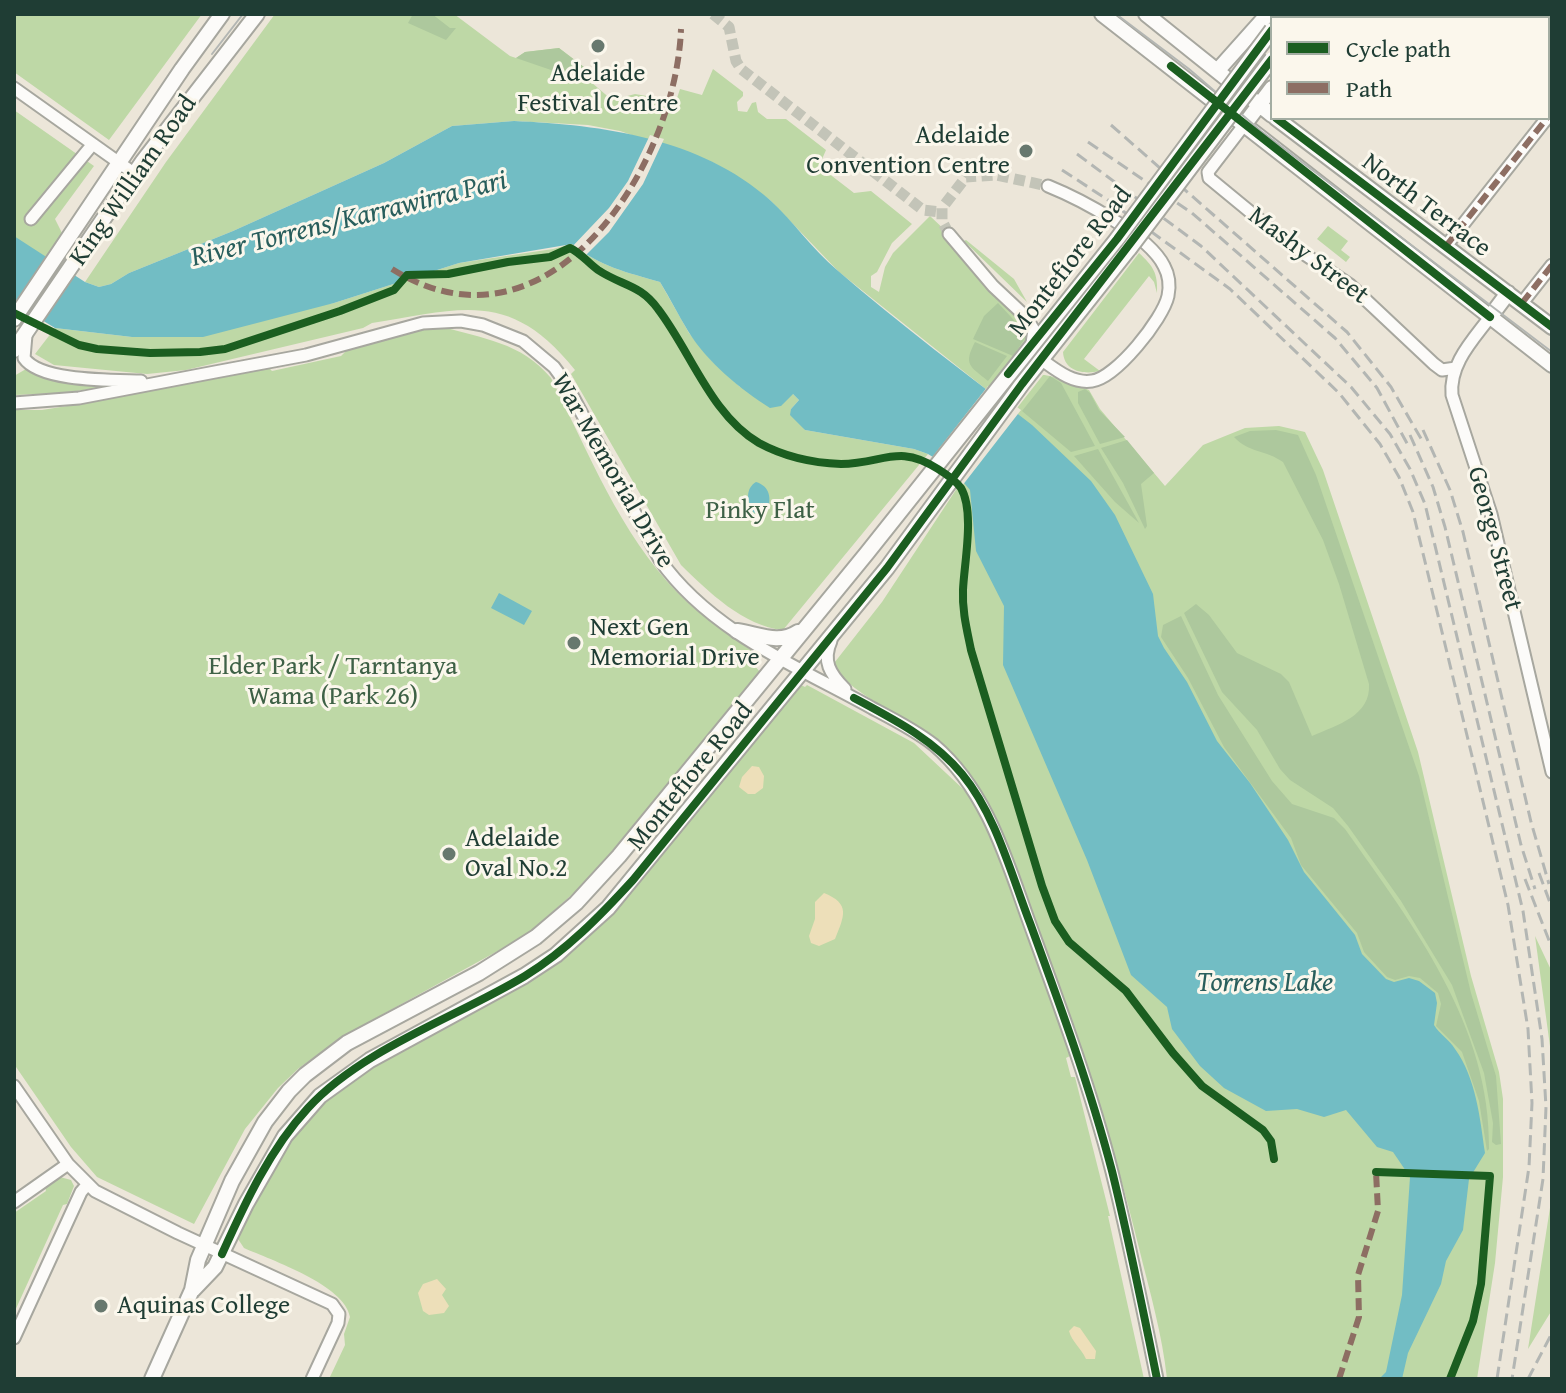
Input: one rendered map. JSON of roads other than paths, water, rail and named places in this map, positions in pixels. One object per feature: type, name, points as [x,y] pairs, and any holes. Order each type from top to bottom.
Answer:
[{"type":"main road","name":"King William Road","points":[[14,319],[222,14]]},
{"type":"main road","name":"King William Road","points":[[14,350],[135,174],[257,14]]},
{"type":"main road","name":"North Terrace","points":[[1102,14],[1552,365]]},
{"type":"main road","name":"North Terrace","points":[[1146,14],[1270,113]]},
{"type":"main road","points":[[1218,70],[1268,14]]},
{"type":"main road","name":"Montefiore Road","points":[[192,1290],[204,1245],[248,1148],[275,1107],[305,1075],[347,1043],[519,949],[576,903],[610,867],[867,553],[1117,239],[1270,33]]},
{"type":"main road","points":[[1171,66],[1175,53],[1173,35]]},
{"type":"main road","name":"Montefiore Road","points":[[192,1290],[215,1267],[271,1159],[308,1108],[347,1075],[556,955],[608,908],[887,568],[1022,384],[1129,249],[1270,62]]},
{"type":"main road","points":[[1244,125],[1270,91]]},
{"type":"main road","name":"North Terrace","points":[[1279,120],[1552,327]]},
{"type":"main road","points":[[1490,317],[1508,293]]},
{"type":"main road","points":[[737,631],[787,638],[811,621]]},
{"type":"main road","points":[[437,995],[449,1017]]},
{"type":"main road","points":[[152,1379],[192,1290]]},
{"type":"street","points":[[14,88],[135,174]]},
{"type":"street","points":[[1446,246],[1545,120]]},
{"type":"street","name":"Mashy Street","points":[[1244,125],[1208,172],[1209,178],[1288,243],[1350,285],[1434,364],[1442,370],[1456,368]]},
{"type":"street","points":[[31,219],[92,145]]},
{"type":"street","points":[[1042,360],[1060,374],[1083,381],[1109,375],[1122,364],[1161,312],[1169,286],[1163,263],[1152,250],[1104,215],[1048,186]]},
{"type":"street","points":[[949,234],[993,286],[1025,316],[1034,330],[1032,343]]},
{"type":"street","points":[[1522,303],[1552,265]]},
{"type":"street","points":[[1025,316],[1039,322],[1054,317]]},
{"type":"street","name":"George Street","points":[[1490,317],[1465,350],[1451,387],[1454,405],[1491,514],[1552,772]]},
{"type":"street","name":"War Memorial Drive","points":[[14,403],[59,401],[306,355],[423,323],[461,321],[511,334],[540,354],[565,382],[668,572],[688,593],[737,631],[780,658],[921,735],[945,755],[970,784],[991,824],[1047,970],[1095,1114],[1112,1172],[1157,1379]]},
{"type":"street","points":[[26,334],[24,358],[37,370],[84,378],[166,382]]},
{"type":"street","points":[[838,629],[828,648],[826,662],[835,678],[854,698]]},
{"type":"street","points":[[14,1086],[68,1164],[87,1185],[109,1200],[328,1301],[338,1310],[338,1323],[312,1379]]},
{"type":"street","points":[[14,1202],[68,1164]]},
{"type":"street","points":[[14,1338],[81,1192],[87,1185]]},
{"type":"water","name":"Torrens Lake","points":[[514,121],[582,126],[649,139],[713,162],[743,179],[770,200],[828,262],[1032,425],[1091,481],[1115,515],[1153,594],[1158,636],[1187,682],[1217,741],[1288,840],[1304,872],[1355,935],[1362,954],[1386,979],[1394,982],[1409,978],[1435,993],[1434,1025],[1462,1060],[1472,1085],[1485,1153],[1469,1179],[1463,1230],[1446,1261],[1441,1284],[1408,1353],[1402,1379],[1379,1379],[1386,1372],[1402,1295],[1410,1177],[1393,1152],[1377,1147],[1346,1110],[1324,1117],[1297,1109],[1266,1111],[1224,1088],[1200,1066],[1172,1029],[1167,1007],[1131,975],[1087,860],[1003,665],[1004,606],[976,551],[970,490],[952,469],[914,449],[805,430],[790,415],[799,400],[793,394],[781,406],[770,408],[714,364],[688,331],[660,282],[604,263],[572,244],[459,263],[334,303],[203,337],[132,337],[55,328],[14,303],[14,236],[85,282],[99,287],[384,163],[452,126]]},
{"type":"water","points":[[756,482],[767,490],[769,498],[767,511],[760,516],[753,512],[748,500],[750,488]]},
{"type":"water","points":[[499,593],[532,611],[524,625],[491,608]]},
{"type":"tunnel","points":[[713,14],[729,27],[736,61],[741,69],[923,210],[941,212]]},
{"type":"tunnel","points":[[949,234],[942,221],[942,208],[966,177],[996,175],[1048,186]]},
{"type":"tram line","points":[[212,54],[243,14]]},
{"type":"tram line","points":[[1116,14],[1189,69],[1261,131],[1552,352]]},
{"type":"railway","points":[[1111,125],[1347,332],[1391,387],[1423,442]]},
{"type":"railway","points":[[1088,142],[1192,213],[1335,338],[1377,388],[1409,447]]},
{"type":"railway","points":[[1077,154],[1201,246],[1351,387],[1390,434],[1425,504],[1523,911],[1542,1039],[1546,1107],[1543,1179],[1512,1379]]},
{"type":"railway","points":[[1062,170],[1230,289],[1339,393],[1380,444],[1399,477],[1413,512],[1508,905],[1528,1029],[1532,1103],[1529,1167],[1497,1379]]},
{"type":"railway","points":[[1423,430],[1450,490],[1463,532],[1531,822],[1549,884]]},
{"type":"railway","points":[[1410,435],[1433,487],[1445,527],[1521,845],[1535,889]]},
{"type":"railway","points":[[1539,873],[1552,908]]},
{"type":"railway","points":[[1525,879],[1552,948]]},
{"type":"railway","points":[[1528,1379],[1552,1333]]},
{"type":"place","name":"Adelaide Festival Centre","points":[[598,46]]},
{"type":"place","name":"Adelaide Convention Centre","points":[[1026,151]]},
{"type":"place","name":"Next Gen Memorial Drive","points":[[574,643]]},
{"type":"place","name":"Adelaide Oval No.2","points":[[449,854]]},
{"type":"place","name":"Aquinas College","points":[[101,1306]]},
{"type":"water label","name":"River Torrens/Karrawirra Pari","points":[[349,220]]},
{"type":"park label","name":"Pinky Flat","points":[[760,511]]},
{"type":"park label","name":"Elder Park / Tarntanya Wama (Park 26)","points":[[333,682]]}]
